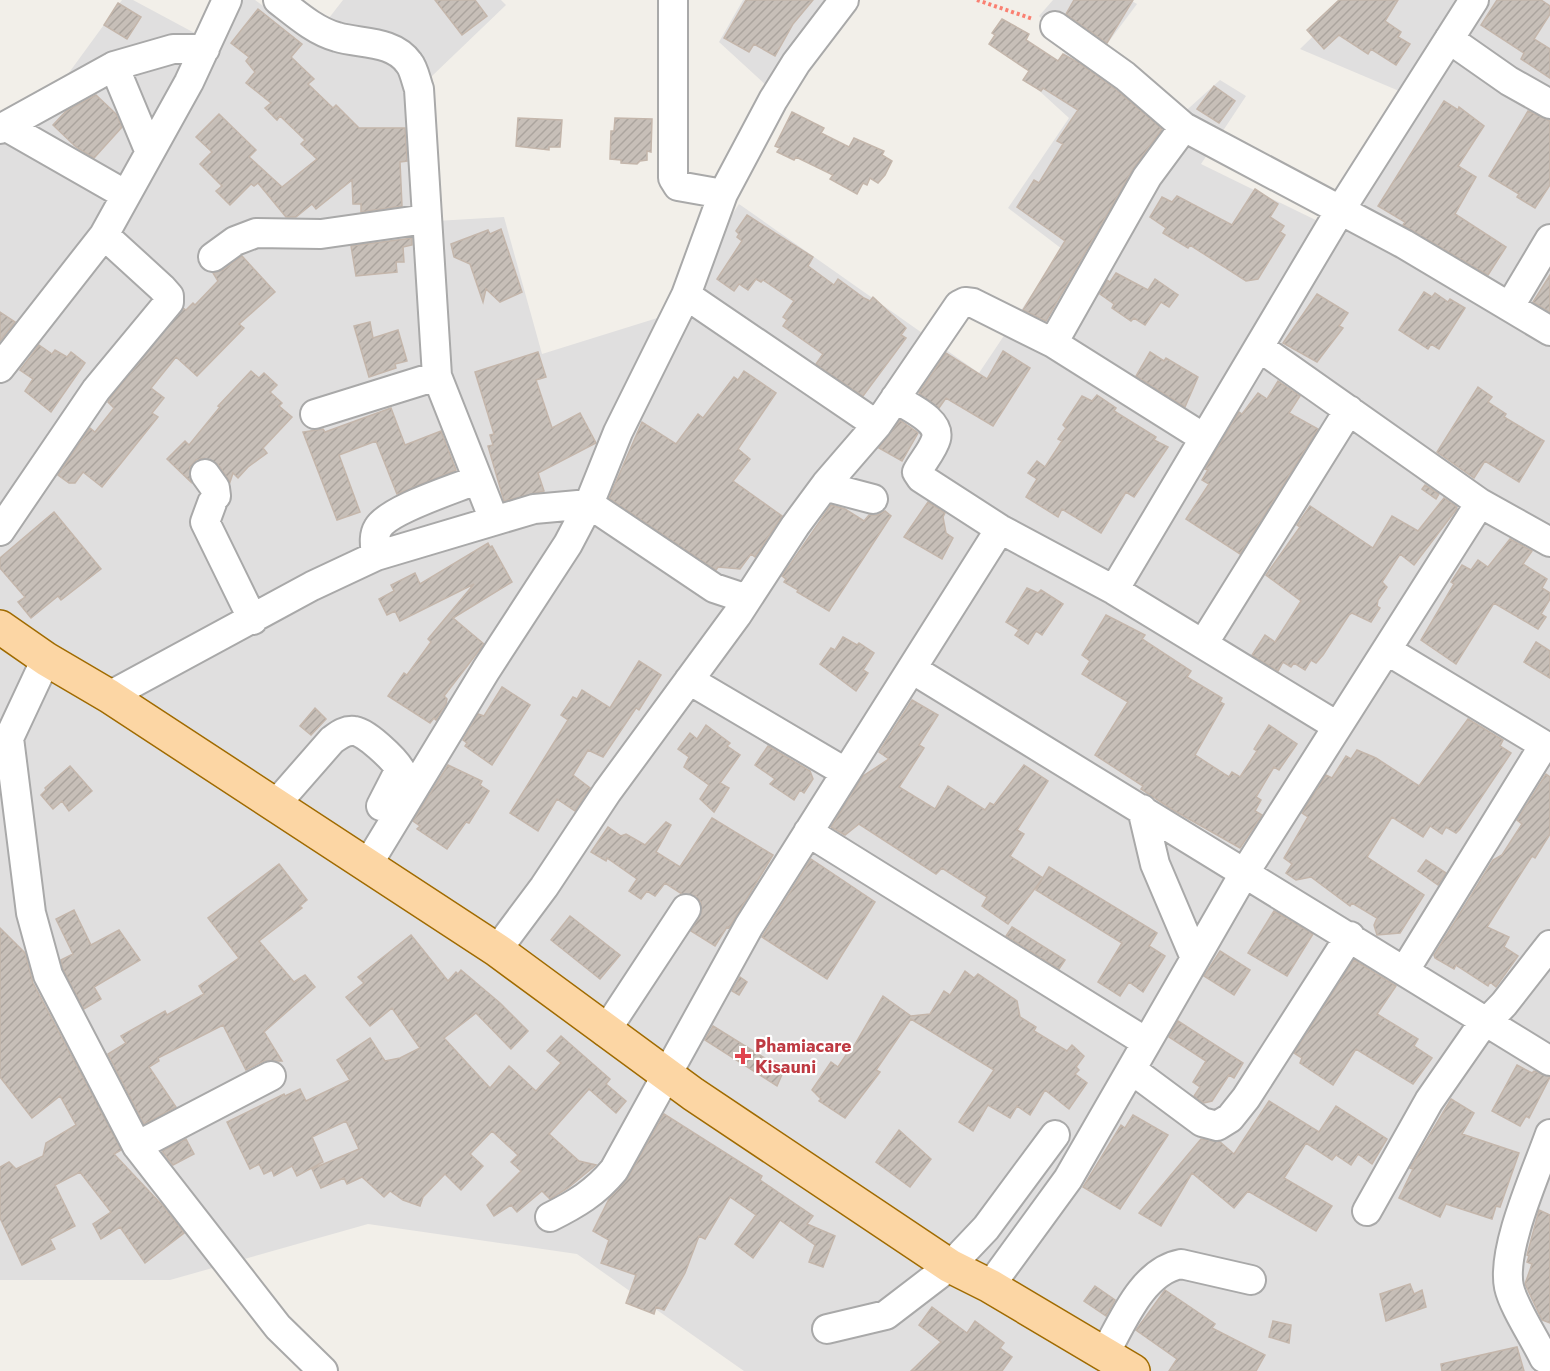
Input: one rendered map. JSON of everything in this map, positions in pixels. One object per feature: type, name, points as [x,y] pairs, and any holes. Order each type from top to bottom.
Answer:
[{"type":"main road","points":[[0,627],[46,660],[109,696],[497,950],[666,1075],[950,1266],[990,1286],[1134,1371]]},
{"type":"street","points":[[0,368],[104,235],[205,49],[226,0]]},
{"type":"street","points":[[278,0],[302,19],[336,37],[370,42],[397,52],[410,63],[419,89],[437,376],[476,480],[494,520]]},
{"type":"street","points":[[674,0],[673,178],[678,186],[723,194]]},
{"type":"street","points":[[368,864],[384,834],[568,544],[589,504],[618,432],[686,295],[723,194],[784,82],[844,0]]},
{"type":"street","points":[[1114,590],[1341,209],[1474,0]]},
{"type":"street","points":[[1055,26],[1125,76],[1184,127],[1341,209],[1550,331]]},
{"type":"street","points":[[1449,39],[1509,81],[1550,104]]},
{"type":"street","points":[[4,128],[114,66],[173,49],[205,49]]},
{"type":"street","points":[[114,66],[149,150]]},
{"type":"street","points":[[1053,343],[1147,177],[1184,127]]},
{"type":"street","points":[[4,128],[126,195]]},
{"type":"street","points":[[213,257],[235,241],[256,232],[321,234],[426,219]]},
{"type":"street","points":[[0,531],[96,390],[169,302],[169,296],[162,288],[104,235]]},
{"type":"street","points":[[1510,306],[1550,239]]},
{"type":"street","points":[[686,295],[877,425]]},
{"type":"street","points":[[497,950],[544,887],[607,792],[747,599],[826,484],[877,425],[959,305],[965,302],[973,303],[1053,343],[1204,438]]},
{"type":"street","points":[[1259,347],[1480,503],[1550,542]]},
{"type":"street","points":[[315,414],[437,376]]},
{"type":"street","points":[[895,399],[930,420],[936,428],[936,439],[917,472],[921,478],[1000,529],[1114,590],[1337,726]]},
{"type":"street","points":[[1203,644],[1349,410]]},
{"type":"street","points":[[376,556],[375,538],[378,526],[392,515],[476,480]]},
{"type":"street","points":[[826,484],[834,489],[873,499]]},
{"type":"street","points":[[211,491],[205,522],[254,620]]},
{"type":"street","points":[[990,1286],[1068,1179],[1245,872],[1337,726],[1388,651],[1480,503]]},
{"type":"street","points":[[109,696],[254,620],[312,586],[376,556],[534,509],[589,504],[714,588],[747,599]]},
{"type":"street","points":[[550,1217],[583,1201],[600,1187],[614,1170],[749,926],[1000,529]]},
{"type":"street","points":[[1388,651],[1547,747],[1405,970]]},
{"type":"street","points":[[46,660],[5,740],[31,913],[48,975],[136,1146],[278,1327],[323,1371]]},
{"type":"street","points":[[912,669],[1350,936],[1550,1061]]},
{"type":"street","points":[[689,680],[845,772]]},
{"type":"street","points":[[276,804],[332,740],[344,732],[363,733],[400,769],[375,816],[375,827],[384,834]]},
{"type":"street","points":[[1142,809],[1155,864],[1195,958]]},
{"type":"street","points":[[808,832],[1146,1042]]},
{"type":"street","points":[[605,1032],[686,909]]},
{"type":"street","points":[[1132,1070],[1202,1122],[1217,1126],[1230,1118],[1246,1098],[1350,936]]},
{"type":"street","points":[[1367,1211],[1430,1101],[1486,1022],[1504,1004],[1550,945]]},
{"type":"street","points":[[136,1146],[271,1076]]},
{"type":"street","points":[[1544,1358],[1509,1286],[1510,1255],[1516,1227],[1540,1195],[1550,1134]]},
{"type":"street","points":[[827,1329],[886,1315],[950,1266],[986,1228],[1055,1135]]},
{"type":"street","points":[[1104,1355],[1138,1297],[1157,1275],[1171,1266],[1181,1264],[1251,1280]]},
{"type":"path","points":[[977,0],[1055,26]]},
{"type":"shaded area","points":[[122,0],[133,0],[202,37],[231,0],[255,0],[311,41],[343,0],[501,0],[506,5],[432,76],[436,221],[504,217],[542,354],[667,315],[739,204],[979,373],[1062,249],[1008,208],[1069,118],[1035,87],[1071,45],[1039,16],[1053,0],[1130,0],[1137,4],[1104,48],[1179,117],[1220,80],[1246,96],[1201,164],[1330,227],[1418,99],[1300,49],[1350,0],[1550,0],[1550,1371],[744,1371],[577,1254],[368,1224],[170,1280],[0,1280],[0,113],[25,133]]},
{"type":"shaded area","points":[[743,0],[840,0],[768,87],[719,42]]},
{"type":"building","points":[[435,0],[475,0],[487,16],[462,35]]},
{"type":"building","points":[[746,0],[813,0],[793,24],[775,56],[754,44],[749,52],[724,38]]},
{"type":"building","points":[[1074,0],[1133,0],[1107,43],[1066,14]]},
{"type":"building","points":[[1339,0],[1398,0],[1385,21],[1401,32],[1398,37],[1410,44],[1396,65],[1371,49],[1368,54],[1339,35],[1324,49],[1307,30]]},
{"type":"building","points":[[1497,0],[1541,0],[1550,6],[1550,14],[1534,39],[1550,49],[1550,78],[1521,59],[1524,53],[1481,25]]},
{"type":"building","points":[[118,3],[141,17],[127,39],[104,25]]},
{"type":"building","points":[[258,9],[302,44],[291,57],[314,79],[308,84],[333,108],[336,105],[359,128],[405,128],[407,161],[400,162],[402,206],[361,212],[361,204],[353,204],[352,180],[316,209],[312,204],[296,217],[286,217],[258,183],[254,186],[251,184],[230,205],[216,191],[222,186],[200,164],[212,152],[196,137],[219,114],[256,150],[249,157],[282,187],[317,159],[301,144],[305,140],[280,116],[277,120],[265,108],[271,103],[246,83],[255,72],[246,61],[249,57],[231,43]]},
{"type":"building","points":[[1002,19],[1029,34],[1026,40],[1058,61],[1063,54],[1079,63],[1115,89],[1162,129],[1133,169],[1046,321],[1023,310],[1065,241],[1017,207],[1034,180],[1039,183],[1063,144],[1057,141],[1078,110],[1043,88],[1041,91],[1023,80],[1029,71],[989,44],[995,35],[992,33]]},
{"type":"building","points":[[1214,86],[1235,101],[1219,123],[1197,109]]},
{"type":"building","points":[[96,95],[116,114],[122,127],[94,158],[76,147],[53,125],[66,111]]},
{"type":"building","points":[[1444,101],[1458,110],[1459,107],[1484,126],[1458,166],[1476,177],[1455,214],[1506,247],[1488,275],[1403,225],[1405,222],[1378,206]]},
{"type":"building","points":[[1528,111],[1550,121],[1550,185],[1535,208],[1517,197],[1519,194],[1489,176]]},
{"type":"building","points":[[792,112],[824,128],[821,133],[849,147],[854,138],[884,151],[882,155],[892,161],[885,175],[878,183],[870,178],[867,185],[863,183],[857,194],[830,179],[833,175],[796,157],[794,160],[777,152],[780,148],[775,146]]},
{"type":"building","points":[[518,118],[562,120],[560,147],[549,147],[549,150],[516,146]]},
{"type":"building","points":[[615,118],[652,119],[651,152],[647,151],[647,160],[637,164],[621,163],[621,160],[610,159],[611,131],[614,131]]},
{"type":"building","points":[[1255,189],[1278,204],[1270,217],[1284,226],[1280,232],[1285,235],[1258,279],[1246,281],[1190,245],[1188,248],[1163,233],[1166,228],[1150,217],[1162,197],[1172,202],[1177,196],[1232,225]]},
{"type":"building","points":[[747,215],[813,257],[808,266],[834,285],[838,279],[864,298],[870,301],[873,297],[906,328],[901,335],[906,338],[863,396],[816,364],[823,354],[783,326],[787,320],[783,317],[794,301],[763,280],[761,282],[756,279],[748,290],[739,284],[734,291],[717,279],[742,241],[737,237],[739,234],[736,231]]},
{"type":"building","points":[[501,229],[522,292],[500,302],[486,289],[483,302],[470,264],[454,257],[451,244],[488,230],[490,234]]},
{"type":"building","points":[[412,238],[412,245],[403,247],[404,262],[396,262],[397,272],[356,276],[351,246]]},
{"type":"building","points":[[242,256],[275,292],[239,324],[244,328],[197,376],[176,357],[151,388],[164,398],[152,413],[158,417],[102,487],[83,472],[75,483],[69,483],[58,475],[90,428],[95,432],[114,408],[108,402],[109,400],[183,308],[186,310],[193,303],[195,305],[218,281],[213,273],[223,270]]},
{"type":"building","points":[[1116,273],[1148,290],[1155,279],[1178,295],[1169,307],[1161,302],[1145,325],[1134,318],[1131,321],[1112,308],[1114,304],[1100,294],[1107,280],[1110,282]]},
{"type":"building","points":[[1550,275],[1550,312],[1533,302]]},
{"type":"building","points":[[1424,292],[1432,297],[1435,293],[1448,302],[1450,299],[1465,308],[1439,349],[1431,344],[1428,349],[1399,330]]},
{"type":"building","points":[[1317,294],[1348,313],[1339,326],[1343,328],[1317,362],[1283,343]]},
{"type":"building","points":[[0,312],[15,322],[0,341]]},
{"type":"building","points":[[370,322],[373,338],[398,330],[407,361],[395,364],[396,368],[369,377],[354,326]]},
{"type":"building","points":[[39,345],[52,354],[55,350],[67,357],[71,352],[85,363],[51,412],[25,391],[33,379],[20,370]]},
{"type":"building","points":[[1003,351],[1030,368],[993,426],[946,398],[939,408],[919,393],[946,353],[987,379]]},
{"type":"building","points":[[538,352],[546,377],[536,380],[552,428],[580,413],[596,443],[538,473],[544,491],[504,501],[488,446],[493,445],[490,435],[494,434],[475,372]]},
{"type":"building","points":[[1150,352],[1164,361],[1166,358],[1198,377],[1185,407],[1136,376]]},
{"type":"building","points":[[251,371],[259,378],[264,373],[277,385],[270,392],[282,403],[279,406],[292,417],[263,448],[267,453],[248,467],[238,478],[233,473],[230,482],[218,464],[204,458],[196,460],[190,467],[191,482],[167,459],[185,441],[189,445],[220,407],[218,406]]},
{"type":"building","points":[[744,371],[776,393],[738,449],[750,459],[733,481],[782,516],[755,557],[751,554],[740,569],[718,567],[716,570],[609,498],[642,422],[676,444],[698,414],[703,418],[734,377],[738,380]]},
{"type":"building","points":[[1278,381],[1300,396],[1289,413],[1318,429],[1240,554],[1186,519],[1209,484],[1202,480],[1208,470],[1205,469],[1239,412],[1242,414],[1258,393],[1267,399]]},
{"type":"building","points":[[1478,387],[1492,397],[1488,402],[1506,414],[1504,417],[1544,441],[1519,482],[1485,461],[1474,478],[1437,452]]},
{"type":"building","points":[[1097,395],[1116,408],[1114,411],[1156,437],[1154,440],[1168,447],[1134,497],[1126,492],[1101,533],[1062,509],[1058,517],[1026,497],[1037,479],[1028,473],[1037,461],[1045,467],[1062,441],[1058,439],[1066,428],[1063,425],[1082,396],[1092,401]]},
{"type":"building","points":[[391,408],[405,445],[441,431],[456,470],[397,494],[376,441],[339,455],[360,512],[337,520],[303,432],[323,429],[325,432]]},
{"type":"building","points":[[900,420],[918,433],[902,461],[879,448]]},
{"type":"building","points":[[1425,485],[1439,494],[1436,499],[1422,489]]},
{"type":"building","points":[[1444,498],[1457,507],[1456,510],[1414,565],[1400,554],[1382,582],[1387,587],[1378,600],[1377,606],[1380,608],[1371,622],[1352,613],[1349,615],[1323,655],[1316,663],[1311,660],[1305,670],[1294,663],[1291,667],[1283,662],[1278,671],[1252,655],[1265,635],[1275,642],[1301,601],[1266,575],[1300,527],[1297,525],[1310,506],[1373,548],[1392,516],[1418,531]]},
{"type":"building","points":[[928,502],[945,513],[943,517],[946,533],[953,538],[942,559],[904,537]]},
{"type":"building","points":[[831,505],[845,509],[864,521],[869,515],[878,515],[885,511],[891,516],[829,611],[797,592],[798,590],[784,582],[786,579],[782,576]]},
{"type":"building","points":[[54,512],[101,569],[61,600],[58,596],[31,618],[18,602],[25,597],[0,568],[0,558]]},
{"type":"building","points":[[1510,539],[1532,551],[1523,564],[1547,579],[1542,588],[1550,593],[1550,599],[1541,614],[1546,617],[1538,629],[1494,603],[1456,664],[1421,640],[1454,584],[1451,582],[1462,565],[1471,570],[1478,560],[1488,567]]},
{"type":"building","points":[[488,543],[490,547],[492,546],[512,582],[453,618],[484,644],[444,696],[447,699],[446,704],[436,720],[434,718],[430,723],[388,696],[404,673],[407,675],[431,642],[428,639],[474,584],[400,621],[395,611],[387,615],[379,599],[394,591],[391,585],[415,573],[420,584]]},
{"type":"building","points":[[1027,588],[1038,593],[1041,590],[1063,604],[1042,635],[1036,631],[1028,644],[1015,635],[1019,630],[1006,622]]},
{"type":"building","points":[[1106,615],[1145,635],[1142,639],[1191,671],[1187,677],[1222,698],[1220,702],[1224,704],[1195,755],[1229,777],[1232,772],[1240,777],[1257,751],[1254,749],[1269,725],[1297,744],[1279,770],[1274,767],[1256,797],[1261,800],[1255,811],[1262,815],[1240,848],[1173,810],[1141,789],[1143,786],[1095,755],[1128,702],[1082,674],[1090,661],[1082,655]]},
{"type":"building","points":[[843,637],[857,645],[859,643],[874,653],[863,670],[868,673],[856,691],[820,664],[831,648],[835,650]]},
{"type":"building","points":[[1536,642],[1550,651],[1550,678],[1524,662]]},
{"type":"building","points":[[639,661],[661,675],[639,710],[636,708],[603,757],[588,750],[573,775],[590,788],[575,811],[557,799],[538,831],[510,813],[568,720],[561,715],[573,697],[577,699],[582,690],[610,708]]},
{"type":"building","points":[[502,687],[530,705],[492,765],[465,746],[467,743],[463,740],[478,714],[484,716]]},
{"type":"building","points":[[912,700],[938,715],[919,745],[924,748],[899,787],[935,809],[948,786],[985,810],[990,803],[994,805],[1024,765],[1048,781],[1017,830],[1024,834],[1010,856],[1043,878],[1008,924],[982,906],[987,897],[942,868],[936,874],[859,824],[845,835],[831,827],[863,776],[889,759],[879,752]]},
{"type":"building","points":[[315,708],[326,719],[311,735],[300,726]]},
{"type":"building","points":[[1468,719],[1503,740],[1500,746],[1511,753],[1460,829],[1456,833],[1446,827],[1442,834],[1430,826],[1423,837],[1392,817],[1367,857],[1424,895],[1400,933],[1377,935],[1374,925],[1377,918],[1352,903],[1350,906],[1311,877],[1296,880],[1286,873],[1292,864],[1284,858],[1308,817],[1302,813],[1326,775],[1332,778],[1346,756],[1351,759],[1357,750],[1376,758],[1419,786]]},
{"type":"building","points":[[706,725],[730,743],[727,746],[740,755],[720,783],[729,788],[714,812],[700,799],[709,785],[684,767],[689,757],[678,749],[690,733],[697,739]]},
{"type":"building","points":[[768,746],[810,771],[813,779],[804,793],[800,790],[794,800],[770,784],[775,779],[755,765]]},
{"type":"building","points":[[448,765],[482,781],[480,785],[489,791],[469,823],[466,822],[447,849],[417,829],[420,826],[413,821]]},
{"type":"building","points":[[70,766],[92,791],[69,811],[62,801],[53,809],[41,795],[46,790],[45,788]]},
{"type":"building","points":[[1546,774],[1550,777],[1550,834],[1535,858],[1532,856],[1487,927],[1509,937],[1504,947],[1518,956],[1496,987],[1490,982],[1488,986],[1456,965],[1454,969],[1435,958],[1434,955],[1493,860],[1502,855],[1522,824],[1517,820]]},
{"type":"building","points":[[712,818],[773,855],[729,928],[727,927],[715,946],[691,931],[702,911],[701,902],[696,896],[682,894],[665,883],[655,896],[647,891],[641,899],[629,891],[637,879],[607,858],[606,861],[591,852],[608,827],[621,836],[626,834],[645,845],[666,822],[671,825],[656,852],[680,867]]},
{"type":"building","points":[[811,859],[875,902],[827,979],[762,937]]},
{"type":"building","points":[[1426,860],[1446,873],[1438,885],[1418,871]]},
{"type":"building","points":[[279,864],[307,900],[300,906],[302,908],[259,941],[294,982],[305,975],[315,987],[264,1032],[282,1061],[264,1061],[246,1070],[223,1025],[158,1058],[159,1061],[149,1067],[176,1107],[144,1124],[108,1054],[126,1043],[121,1036],[165,1011],[167,1015],[204,994],[199,986],[239,958],[208,918]]},
{"type":"building","points":[[1049,867],[1157,933],[1149,946],[1165,956],[1143,992],[1129,982],[1120,996],[1098,982],[1122,943],[1036,890]]},
{"type":"building","points":[[74,910],[91,945],[119,930],[140,960],[94,987],[101,999],[84,1009],[63,969],[61,960],[73,954],[56,919]]},
{"type":"building","points":[[1274,911],[1313,934],[1287,976],[1248,953]]},
{"type":"building","points":[[570,916],[620,955],[600,979],[551,940]]},
{"type":"building","points":[[1012,927],[1065,960],[1059,969],[1006,936]]},
{"type":"building","points":[[0,928],[25,953],[33,983],[121,1150],[114,1154],[162,1205],[184,1233],[145,1263],[120,1227],[101,1239],[93,1224],[111,1212],[80,1172],[55,1185],[75,1226],[50,1239],[55,1249],[22,1265],[0,1218],[0,1167],[9,1162],[16,1169],[43,1156],[46,1143],[76,1125],[60,1096],[32,1118],[0,1077]]},
{"type":"building","points":[[411,935],[448,981],[461,970],[500,1003],[528,1031],[511,1049],[476,1013],[444,1038],[490,1088],[509,1066],[536,1091],[561,1063],[547,1051],[561,1036],[610,1079],[606,1084],[626,1101],[616,1113],[589,1089],[549,1134],[579,1161],[596,1165],[568,1188],[550,1199],[542,1191],[517,1212],[511,1205],[494,1216],[487,1205],[521,1171],[511,1162],[518,1155],[492,1131],[470,1154],[483,1166],[461,1190],[445,1174],[423,1197],[420,1206],[403,1200],[390,1191],[384,1197],[362,1177],[347,1184],[344,1178],[321,1188],[312,1169],[359,1149],[346,1121],[312,1137],[323,1162],[297,1176],[292,1166],[274,1176],[272,1170],[264,1174],[259,1164],[250,1169],[227,1122],[284,1094],[285,1096],[300,1089],[306,1101],[350,1080],[337,1060],[370,1038],[385,1061],[400,1058],[420,1048],[392,1008],[370,1026],[346,997],[364,983],[358,977]]},
{"type":"building","points":[[1220,951],[1250,970],[1234,995],[1204,976]]},
{"type":"building","points":[[1354,960],[1396,986],[1377,1014],[1418,1039],[1414,1046],[1432,1058],[1413,1084],[1356,1049],[1333,1085],[1300,1063],[1302,1058],[1294,1053]]},
{"type":"building","points":[[965,971],[974,978],[978,974],[1017,1001],[1020,1017],[1036,1027],[1034,1031],[1067,1051],[1072,1045],[1084,1056],[1076,1067],[1079,1070],[1075,1074],[1087,1083],[1069,1109],[1045,1090],[1030,1115],[1017,1106],[1010,1118],[988,1105],[973,1131],[959,1122],[994,1070],[911,1019],[876,1070],[880,1072],[845,1118],[819,1101],[821,1099],[812,1090],[831,1062],[838,1067],[848,1052],[850,1053],[883,996],[911,1016],[930,1014],[944,991],[950,995]]},
{"type":"building","points":[[740,977],[747,982],[739,995],[732,991]]},
{"type":"building","points":[[1178,1021],[1243,1063],[1234,1078],[1229,1075],[1212,1101],[1204,1103],[1194,1096],[1200,1087],[1193,1082],[1206,1061],[1169,1037]]},
{"type":"building","points":[[713,1026],[784,1070],[777,1086],[705,1040]]},
{"type":"building","points":[[1517,1065],[1532,1073],[1534,1071],[1550,1077],[1529,1118],[1526,1116],[1520,1126],[1492,1111]]},
{"type":"building","points":[[1451,1099],[1474,1113],[1462,1134],[1519,1153],[1500,1207],[1496,1206],[1492,1219],[1446,1204],[1440,1217],[1399,1198],[1413,1169],[1410,1168]]},
{"type":"building","points":[[1269,1101],[1319,1132],[1336,1106],[1387,1139],[1372,1164],[1358,1154],[1351,1165],[1336,1155],[1332,1160],[1306,1143],[1284,1178],[1332,1206],[1316,1231],[1248,1191],[1234,1208],[1192,1173],[1161,1226],[1139,1213],[1201,1139],[1220,1142],[1234,1154]]},
{"type":"building","points":[[664,1114],[762,1176],[760,1180],[813,1216],[807,1224],[835,1236],[823,1267],[809,1262],[815,1245],[780,1220],[753,1258],[735,1244],[756,1215],[730,1197],[705,1239],[699,1236],[685,1273],[664,1310],[656,1307],[654,1314],[626,1303],[636,1275],[601,1263],[609,1240],[593,1231],[609,1199],[628,1178]]},
{"type":"building","points":[[1133,1115],[1168,1135],[1120,1209],[1083,1187],[1121,1125],[1125,1128]]},
{"type":"building","points":[[899,1130],[931,1159],[910,1187],[876,1162]]},
{"type":"building","points":[[186,1139],[194,1154],[173,1165],[162,1151]]},
{"type":"building","points":[[1539,1210],[1550,1215],[1550,1323],[1542,1320],[1525,1284],[1532,1264],[1527,1262],[1529,1256],[1527,1255]]},
{"type":"building","points":[[1410,1284],[1414,1294],[1422,1290],[1426,1307],[1386,1321],[1380,1294]]},
{"type":"building","points":[[1095,1286],[1115,1300],[1106,1316],[1084,1301]]},
{"type":"building","points":[[1165,1290],[1215,1324],[1212,1328],[1265,1355],[1256,1371],[1169,1371],[1177,1359],[1136,1330]]},
{"type":"building","points":[[932,1307],[967,1333],[975,1321],[1004,1343],[1000,1348],[1012,1357],[1002,1371],[911,1371],[941,1342],[919,1325]]},
{"type":"building","points":[[1273,1321],[1291,1325],[1289,1343],[1269,1337]]},
{"type":"building","points":[[1517,1347],[1524,1371],[1442,1371],[1441,1364]]},
{"type":"place","name":"Phamiacare Kisauni","points":[[743,1056]]}]
